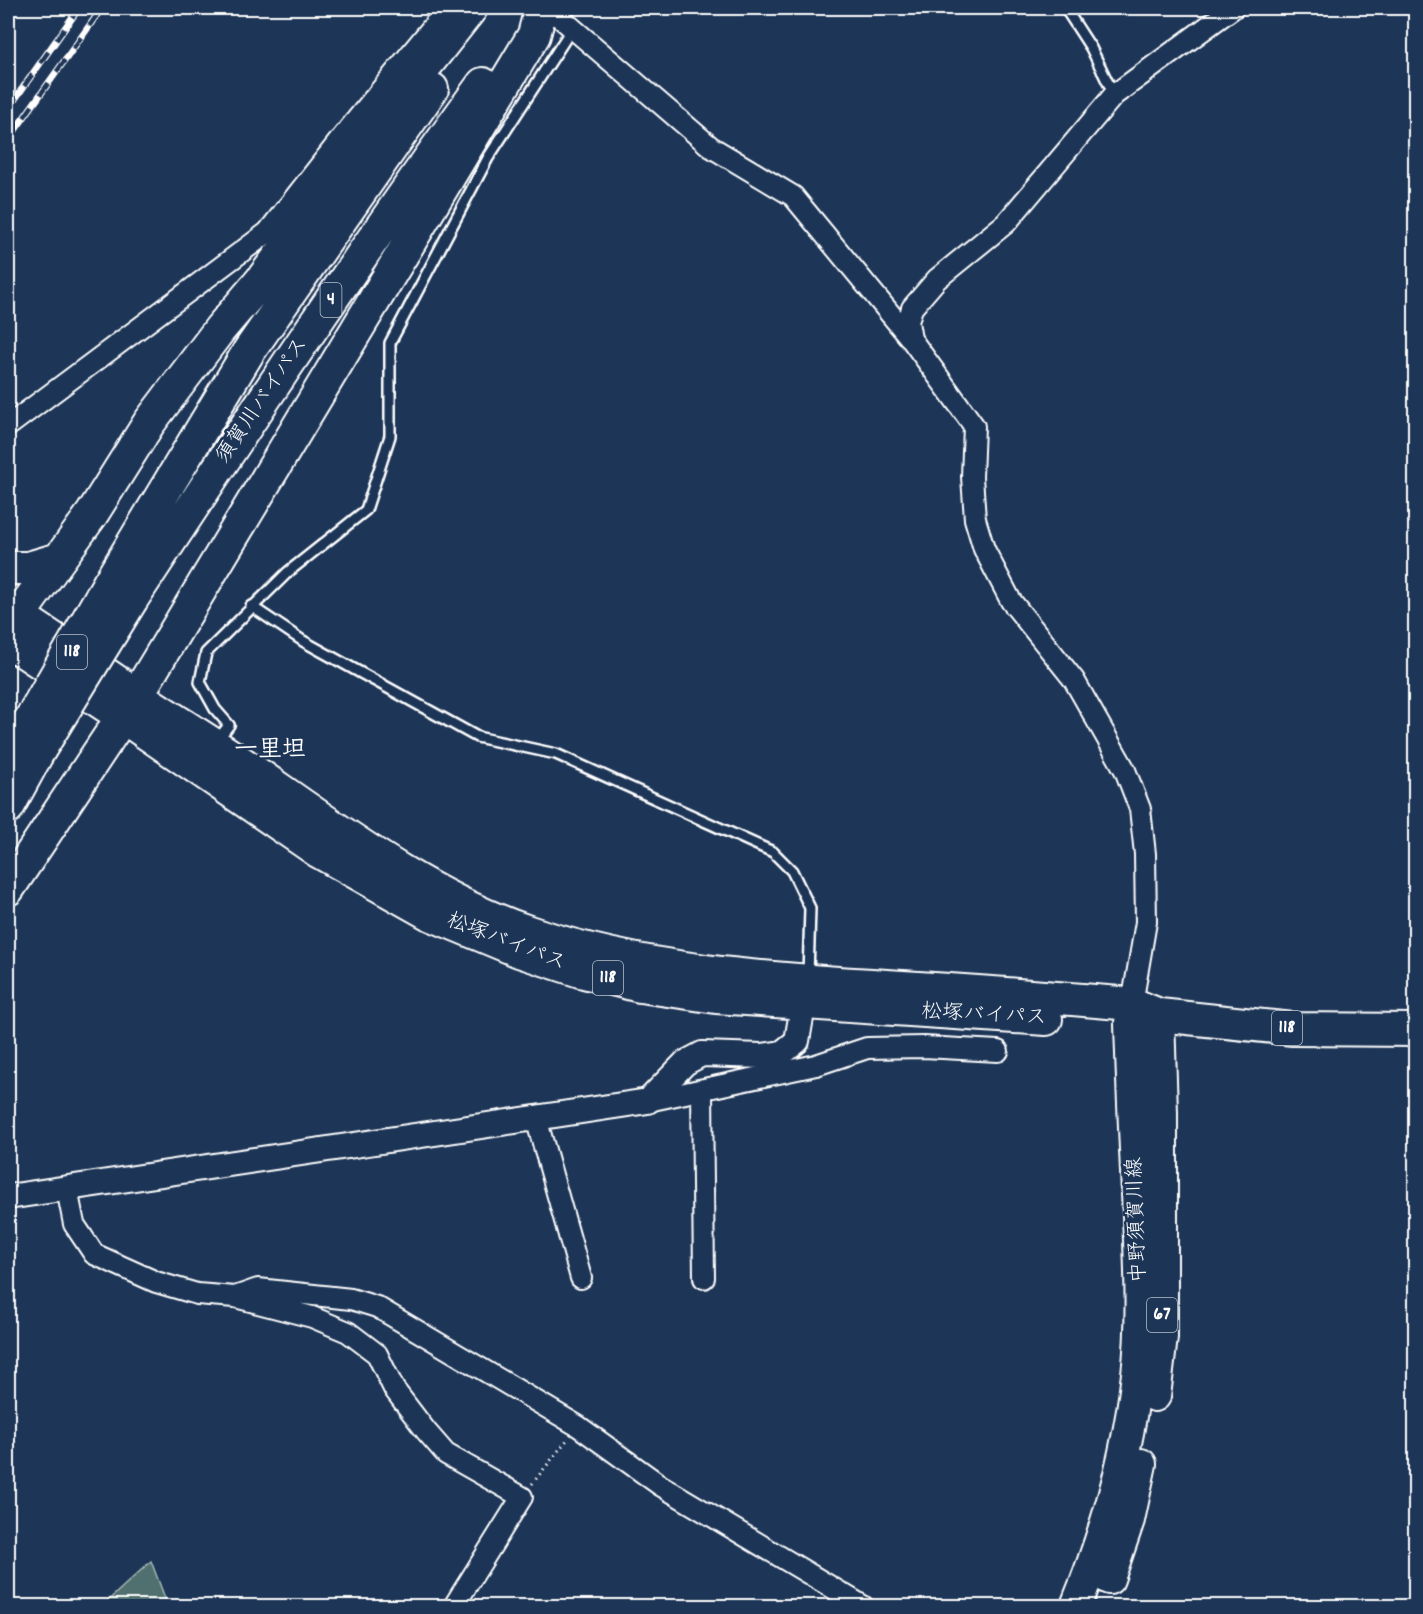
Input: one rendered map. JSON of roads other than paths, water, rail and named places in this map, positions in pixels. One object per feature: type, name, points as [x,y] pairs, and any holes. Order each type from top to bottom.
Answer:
[{"type":"highway","points":[[10,624],[92,514],[149,423],[220,329],[261,281],[351,142],[471,8]]},
{"type":"highway","name":"須賀川バイパス","points":[[8,807],[21,752],[121,591],[249,351],[378,164],[491,8]]},
{"type":"highway","points":[[8,889],[130,706],[534,35],[539,8]]},
{"type":"highway","name":"須賀川バイパス","points":[[121,591],[289,361],[422,167],[539,8]]},
{"type":"highway","points":[[8,568],[28,568],[59,559]]},
{"type":"highway","name":"118","points":[[10,624],[130,706]]},
{"type":"highway","name":"松塚バイパス","points":[[130,706],[214,745],[361,844],[441,893],[485,915],[529,932],[584,948],[715,972],[805,993]]},
{"type":"highway","name":"松塚バイパス","points":[[130,706],[318,851],[430,914],[519,951],[580,971],[640,986],[716,997],[805,993],[1140,1014],[1293,1029],[1416,1030]]},
{"type":"main road","name":"中野須賀川線","points":[[1076,1606],[1093,1565],[1119,1474],[1130,1427],[1137,1372],[1142,1309],[1140,1014]]},
{"type":"main road","name":"中野須賀川線","points":[[1099,1606],[1129,1520],[1152,1414],[1162,1337],[1162,1113],[1140,1014]]},
{"type":"street","points":[[8,426],[268,232],[351,142],[448,8]]},
{"type":"street","points":[[549,8],[711,147],[793,196],[911,339],[974,426],[972,477],[975,519],[984,549],[1011,601],[1074,680],[1125,770],[1140,809],[1145,854],[1146,922],[1140,1014]]},
{"type":"street","points":[[911,339],[908,322],[912,308],[937,279],[1006,223],[1114,95],[1233,8]]},
{"type":"street","points":[[648,1101],[685,1064],[702,1054],[762,1056],[782,1053],[797,1041],[805,993]]},
{"type":"street","points":[[8,1197],[648,1101],[816,1065],[867,1048],[924,1047],[998,1051]]},
{"type":"street","points":[[702,1090],[704,1278]]},
{"type":"street","points":[[536,1118],[581,1278]]},
{"type":"street","points":[[67,1189],[74,1224],[94,1254],[156,1282],[197,1294],[235,1297],[312,1317],[348,1332],[377,1354],[394,1389],[446,1454],[522,1497],[454,1606]]},
{"type":"street","points":[[235,1297],[258,1289],[351,1299],[377,1306],[578,1426],[660,1485],[863,1606]]},
{"type":"lane","points":[[1065,8],[1091,48],[1114,95]]},
{"type":"lane","points":[[214,745],[229,725],[215,709],[200,682],[206,653],[251,606],[288,572],[366,510],[390,436],[390,342],[488,158],[573,27]]},
{"type":"lane","points":[[251,606],[303,641],[477,737],[556,754],[773,852],[792,871],[810,908],[805,993]]},
{"type":"railway","points":[[8,109],[79,8]]},
{"type":"railway","points":[[8,140],[102,8]]},
{"type":"district","name":"一里坦","points":[[270,751]]}]
